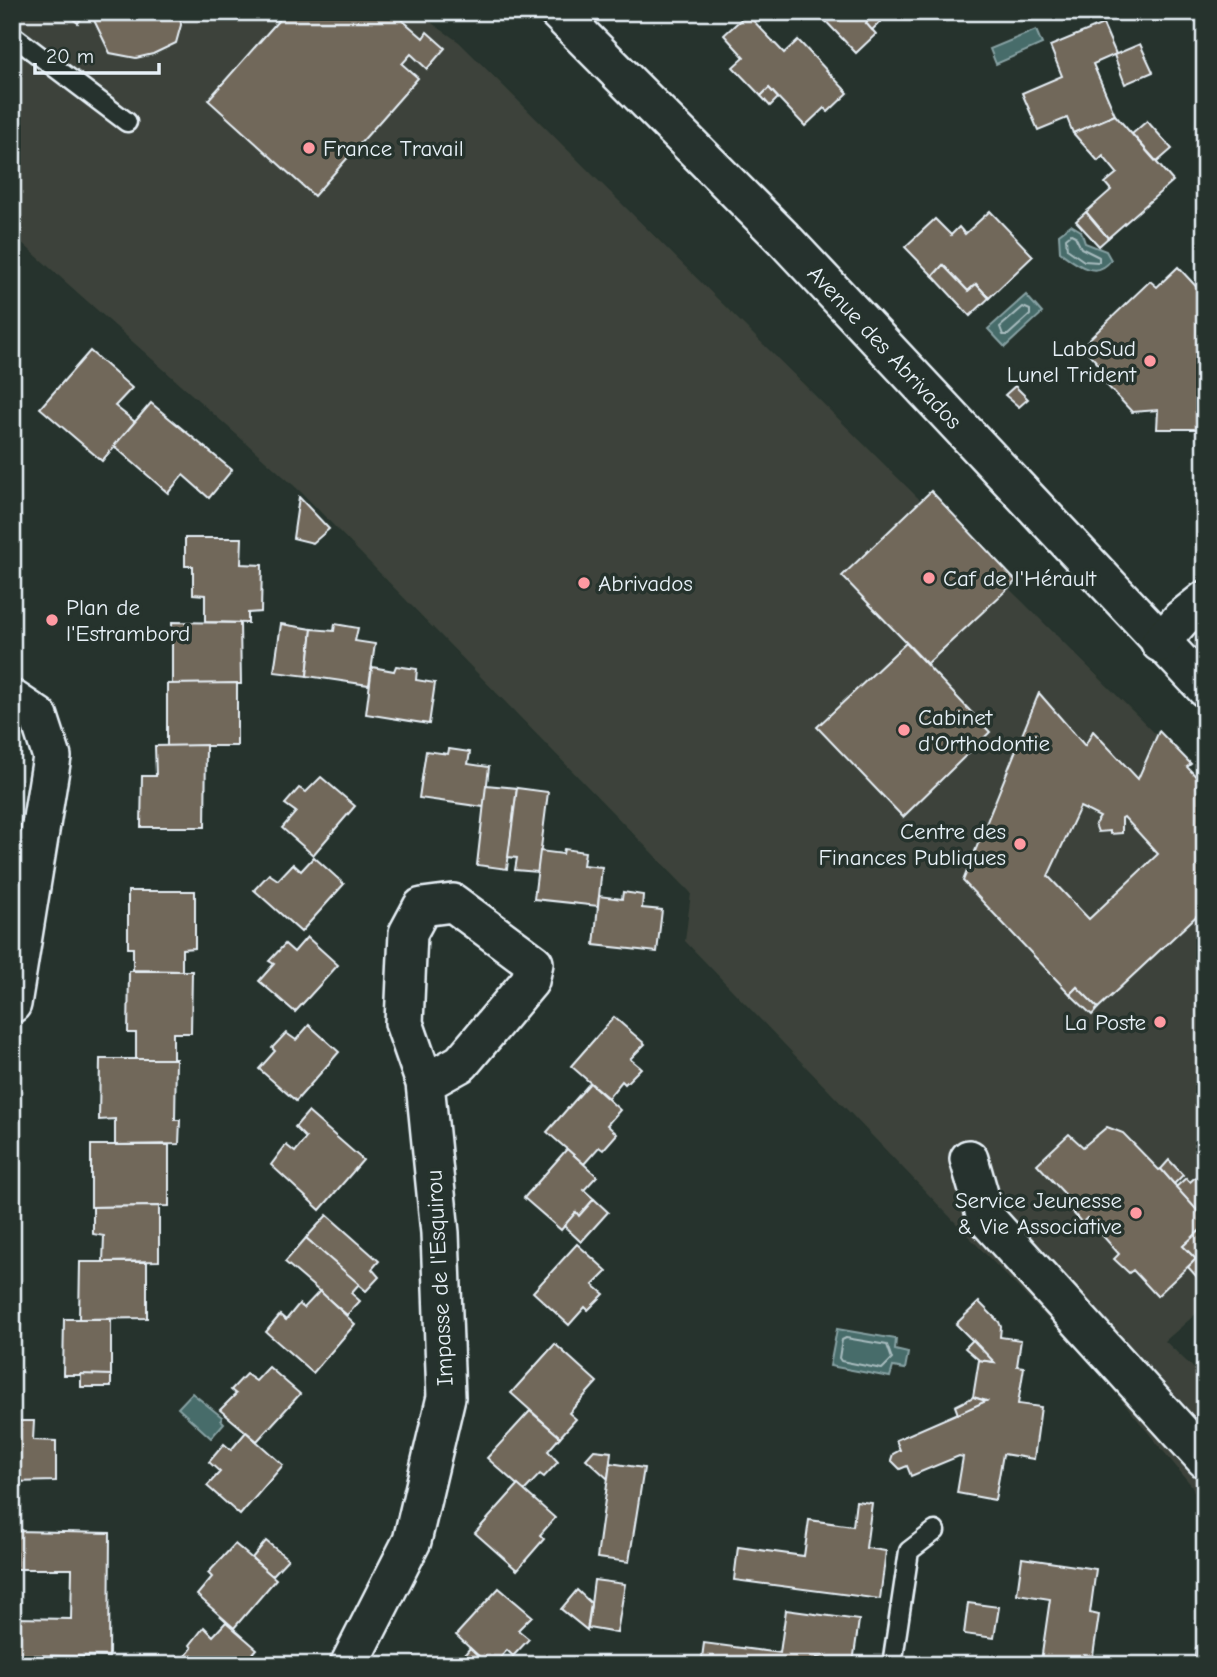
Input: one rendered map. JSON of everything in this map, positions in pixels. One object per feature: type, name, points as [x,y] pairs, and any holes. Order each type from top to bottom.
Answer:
[{"type":"street","name":"Avenue des Abrivados","points":[[558,12],[783,238],[1205,688]]},
{"type":"street","points":[[1160,643],[1181,619],[1205,600]]},
{"type":"street","points":[[12,1004],[52,757],[26,708]]},
{"type":"street","name":"Impasse de l'Esquirou","points":[[349,1665],[412,1541],[446,1397],[440,1233],[425,1083],[404,1023],[408,933],[422,907],[453,902],[534,963],[530,981],[461,1063],[425,1083]]},
{"type":"street","points":[[969,1159],[986,1218],[1205,1459]]},
{"type":"lane","points":[[12,35],[127,122]]},
{"type":"lane","points":[[892,1665],[909,1551],[935,1531]]},
{"type":"shaded area","points":[[12,12],[416,12],[459,42],[1205,783],[1205,1306],[1165,1341],[1205,1379],[1205,1522],[1192,1486],[1096,1369],[685,941],[691,893],[301,492],[12,234]]},
{"type":"water","points":[[1036,30],[1042,44],[996,64],[990,49]]},
{"type":"water","points":[[1071,225],[1081,231],[1085,243],[1106,251],[1111,260],[1105,266],[1092,270],[1060,252],[1059,234]]},
{"type":"water","points":[[1026,295],[1042,313],[1005,347],[988,329]]},
{"type":"water","points":[[837,1329],[896,1339],[895,1350],[908,1353],[905,1369],[893,1367],[890,1377],[830,1366]]},
{"type":"water","points":[[192,1393],[222,1417],[224,1423],[211,1438],[178,1408]]},
{"type":"building","points":[[64,12],[86,12],[78,23]]},
{"type":"building","points":[[90,12],[180,12],[181,25],[176,43],[153,54],[136,58],[110,53]]},
{"type":"building","name":"France Travail","points":[[286,12],[393,12],[423,38],[427,32],[445,48],[427,69],[411,54],[402,64],[418,78],[314,196],[208,100]]},
{"type":"building","points":[[817,12],[876,12],[866,23],[876,34],[856,53]]},
{"type":"building","points":[[876,12],[890,12],[872,30],[866,23]]},
{"type":"building","points":[[747,14],[784,53],[798,40],[848,93],[828,112],[824,108],[805,126],[769,88],[761,96],[733,67],[744,57],[724,35]]},
{"type":"building","points":[[1103,24],[1116,54],[1093,64],[1115,115],[1073,133],[1067,118],[1038,130],[1022,93],[1062,76],[1050,46]]},
{"type":"building","points":[[1140,44],[1153,72],[1125,84],[1114,55]]},
{"type":"building","points":[[769,88],[778,98],[770,106],[761,96]]},
{"type":"building","points":[[1115,115],[1173,181],[1108,238],[1086,212],[1111,190],[1105,183],[1117,173],[1103,156],[1098,161],[1073,133]]},
{"type":"building","points":[[1147,121],[1172,149],[1157,162],[1132,134]]},
{"type":"building","points":[[990,211],[1033,256],[989,298],[976,284],[968,291],[943,265],[933,276],[905,247],[935,219],[951,235],[959,227],[965,234]]},
{"type":"building","points":[[1086,212],[1108,238],[1099,246],[1076,221]]},
{"type":"building","points":[[943,265],[968,291],[976,284],[989,298],[970,316],[933,276]]},
{"type":"building","name":"LaboSud Lunel Trident","points":[[1178,267],[1205,296],[1205,429],[1157,429],[1158,410],[1132,412],[1104,382],[1110,377],[1082,346],[1150,281],[1157,287]]},
{"type":"building","points":[[90,351],[132,388],[115,406],[135,422],[102,461],[40,408]]},
{"type":"building","points":[[1015,386],[1028,399],[1019,407],[1005,395]]},
{"type":"building","points":[[151,403],[232,470],[209,498],[183,475],[168,493],[114,446]]},
{"type":"building","name":"Caf de l'Hérault","points":[[931,491],[1016,581],[927,664],[842,576]]},
{"type":"building","points":[[299,497],[329,529],[313,543],[293,538]]},
{"type":"building","points":[[185,538],[242,538],[241,564],[262,565],[261,612],[248,613],[248,623],[205,622],[205,595],[193,594],[193,566],[185,566]]},
{"type":"building","points":[[172,622],[240,623],[241,684],[172,684]]},
{"type":"building","points":[[281,624],[312,629],[307,676],[274,672]]},
{"type":"building","points":[[335,624],[358,628],[355,641],[375,644],[369,685],[307,676],[312,629],[334,631]]},
{"type":"building","name":"Cabinet d'Orthodontie","points":[[906,643],[990,732],[903,817],[817,727]]},
{"type":"building","points":[[396,666],[417,669],[416,680],[435,683],[429,724],[366,714],[372,667],[394,671]]},
{"type":"building","points":[[237,683],[237,746],[167,746],[167,684]]},
{"type":"building","name":"Centre des Finances Publiques","points":[[1039,693],[1085,746],[1093,731],[1138,779],[1159,731],[1191,764],[1187,767],[1205,786],[1205,908],[1098,1008],[1077,987],[1070,994],[963,881]],"holes":[[[1080,807],[1100,817],[1095,824],[1098,832],[1122,833],[1124,817],[1158,854],[1089,919],[1048,876]]]},
{"type":"building","points":[[206,745],[205,827],[141,827],[142,776],[156,776],[155,746]]},
{"type":"building","points":[[449,749],[470,752],[468,764],[489,767],[484,807],[419,798],[426,751],[448,754]]},
{"type":"building","points":[[321,777],[355,806],[313,855],[282,828],[296,812],[285,804],[299,788],[306,792]]},
{"type":"building","points":[[486,785],[517,788],[507,869],[477,865]]},
{"type":"building","points":[[517,788],[548,792],[538,872],[515,870],[517,858],[508,857]]},
{"type":"building","points":[[564,849],[585,852],[583,865],[602,867],[598,906],[534,899],[540,851],[563,854]]},
{"type":"building","points":[[314,857],[344,884],[301,932],[254,890],[269,874],[278,880],[293,864],[301,871]]},
{"type":"building","points":[[128,891],[195,891],[195,948],[182,949],[182,971],[133,970],[133,948],[128,948]]},
{"type":"building","points":[[623,892],[643,895],[642,908],[662,910],[657,952],[594,945],[599,896],[622,899]]},
{"type":"building","points":[[307,937],[338,965],[295,1012],[259,981],[274,964],[269,961],[285,944],[294,952]]},
{"type":"building","points":[[129,971],[192,971],[191,1033],[173,1033],[173,1059],[136,1059],[136,1033],[128,1033]]},
{"type":"building","points":[[1077,987],[1098,1008],[1092,1015],[1070,994]]},
{"type":"building","points":[[614,1017],[645,1044],[630,1059],[641,1068],[625,1084],[622,1081],[608,1098],[571,1066]]},
{"type":"building","points":[[309,1025],[339,1052],[296,1101],[259,1069],[275,1051],[272,1048],[286,1033],[296,1040]]},
{"type":"building","points":[[100,1059],[176,1059],[175,1120],[180,1120],[179,1144],[115,1145],[115,1119],[99,1120]]},
{"type":"building","points":[[590,1083],[620,1110],[607,1125],[617,1134],[603,1150],[599,1147],[584,1164],[547,1132]]},
{"type":"building","points":[[308,1112],[363,1160],[320,1210],[271,1165],[286,1145],[295,1152],[306,1138],[295,1127]]},
{"type":"building","name":"Service Jeunesse & Vie Associative","points":[[1107,1127],[1123,1133],[1159,1170],[1161,1169],[1205,1219],[1205,1226],[1183,1246],[1196,1259],[1157,1296],[1133,1270],[1129,1273],[1114,1259],[1119,1254],[1087,1218],[1082,1223],[1068,1207],[1073,1203],[1037,1164],[1069,1134],[1083,1147]]},
{"type":"building","points":[[91,1145],[169,1145],[169,1206],[91,1207]]},
{"type":"building","points":[[567,1149],[597,1176],[584,1190],[594,1199],[579,1216],[576,1212],[561,1230],[524,1198]]},
{"type":"building","points":[[1169,1160],[1183,1175],[1174,1184],[1161,1169]]},
{"type":"building","points":[[1202,1171],[1205,1175],[1205,1219],[1176,1187],[1186,1178],[1190,1182]]},
{"type":"building","points":[[594,1199],[608,1212],[581,1242],[564,1226],[576,1212],[579,1216]]},
{"type":"building","points":[[159,1206],[159,1261],[103,1262],[104,1236],[93,1234],[93,1207]]},
{"type":"building","points":[[327,1215],[379,1261],[372,1269],[379,1277],[366,1291],[306,1238]]},
{"type":"building","points":[[1205,1226],[1205,1286],[1188,1267],[1196,1259],[1183,1246]]},
{"type":"building","points":[[306,1238],[359,1284],[351,1293],[360,1301],[347,1315],[285,1262]]},
{"type":"building","points":[[577,1244],[607,1271],[593,1285],[604,1294],[588,1310],[585,1307],[569,1325],[533,1292]]},
{"type":"building","points":[[80,1262],[147,1262],[147,1318],[79,1319]]},
{"type":"building","points":[[320,1291],[355,1324],[313,1373],[266,1332],[280,1315],[286,1320],[299,1304],[304,1308]]},
{"type":"building","points":[[979,1302],[999,1322],[1000,1337],[1021,1340],[1017,1366],[1024,1367],[1018,1404],[1041,1407],[1034,1459],[1003,1454],[995,1500],[957,1493],[963,1457],[959,1456],[911,1476],[907,1466],[900,1469],[891,1460],[893,1454],[900,1450],[896,1440],[986,1401],[973,1397],[979,1360],[994,1362],[956,1324]]},
{"type":"building","points":[[64,1319],[111,1319],[111,1375],[63,1375]]},
{"type":"building","points":[[973,1340],[994,1362],[979,1360],[965,1348]]},
{"type":"building","points":[[555,1344],[597,1382],[569,1413],[576,1419],[560,1437],[511,1393]]},
{"type":"building","points":[[269,1367],[300,1394],[257,1441],[220,1410],[236,1394],[231,1390],[246,1374],[256,1381]]},
{"type":"building","points":[[81,1374],[111,1375],[111,1387],[81,1387]]},
{"type":"building","points":[[973,1397],[986,1401],[958,1414],[955,1406]]},
{"type":"building","points":[[530,1411],[560,1437],[548,1451],[558,1462],[544,1477],[540,1474],[524,1491],[487,1458]]},
{"type":"building","points":[[12,1421],[34,1421],[33,1440],[56,1441],[56,1481],[12,1482]]},
{"type":"building","points":[[246,1432],[283,1465],[240,1515],[207,1486],[220,1472],[209,1462],[224,1444],[231,1450]]},
{"type":"building","points":[[594,1450],[611,1452],[608,1479],[586,1459]]},
{"type":"building","points":[[610,1463],[644,1468],[629,1562],[597,1558]]},
{"type":"building","points":[[518,1485],[555,1518],[540,1535],[544,1539],[517,1570],[475,1533]]},
{"type":"building","points":[[856,1501],[872,1503],[866,1548],[886,1551],[880,1599],[734,1580],[738,1547],[804,1556],[809,1520],[853,1526]]},
{"type":"building","points":[[16,1531],[110,1533],[109,1657],[15,1655],[15,1618],[71,1619],[72,1569],[16,1569]]},
{"type":"building","points":[[266,1541],[288,1559],[272,1576],[252,1558]]},
{"type":"building","points":[[235,1544],[276,1579],[234,1628],[197,1595],[212,1577],[208,1573]]},
{"type":"building","points":[[1022,1558],[1096,1569],[1090,1613],[1099,1615],[1093,1656],[1084,1655],[1082,1665],[1007,1665],[1008,1657],[1041,1661],[1050,1599],[1017,1594]]},
{"type":"building","points":[[594,1580],[625,1584],[617,1633],[588,1628]]},
{"type":"building","points":[[499,1588],[532,1616],[518,1630],[529,1639],[513,1656],[507,1650],[494,1665],[488,1665],[456,1635]]},
{"type":"building","points":[[577,1590],[591,1603],[587,1630],[561,1609]]},
{"type":"building","points":[[968,1603],[999,1607],[994,1638],[964,1634]]},
{"type":"building","points":[[786,1610],[859,1620],[853,1663],[816,1658],[815,1665],[701,1665],[704,1643],[780,1653]]},
{"type":"building","points":[[226,1622],[257,1649],[243,1665],[179,1665],[204,1627],[213,1636]]},
{"type":"building","points":[[470,1648],[488,1665],[456,1665]]},
{"type":"building","points":[[1196,1648],[1205,1650],[1205,1664],[1194,1662]]},
{"type":"building","points":[[816,1658],[830,1660],[830,1665],[815,1665]]},
{"type":"place","name":"France Travail","points":[[309,148]]},
{"type":"place","name":"LaboSud Lunel Trident","points":[[1150,361]]},
{"type":"place","name":"Caf de l'Hérault","points":[[929,578]]},
{"type":"place","name":"Abrivados","points":[[584,583]]},
{"type":"place","name":"Plan de l'Estrambord","points":[[52,620]]},
{"type":"place","name":"Cabinet d'Orthodontie","points":[[904,730]]},
{"type":"place","name":"Centre des Finances Publiques","points":[[1020,844]]},
{"type":"place","name":"La Poste","points":[[1160,1022]]},
{"type":"place","name":"Service Jeunesse & Vie Associative","points":[[1136,1213]]}]
